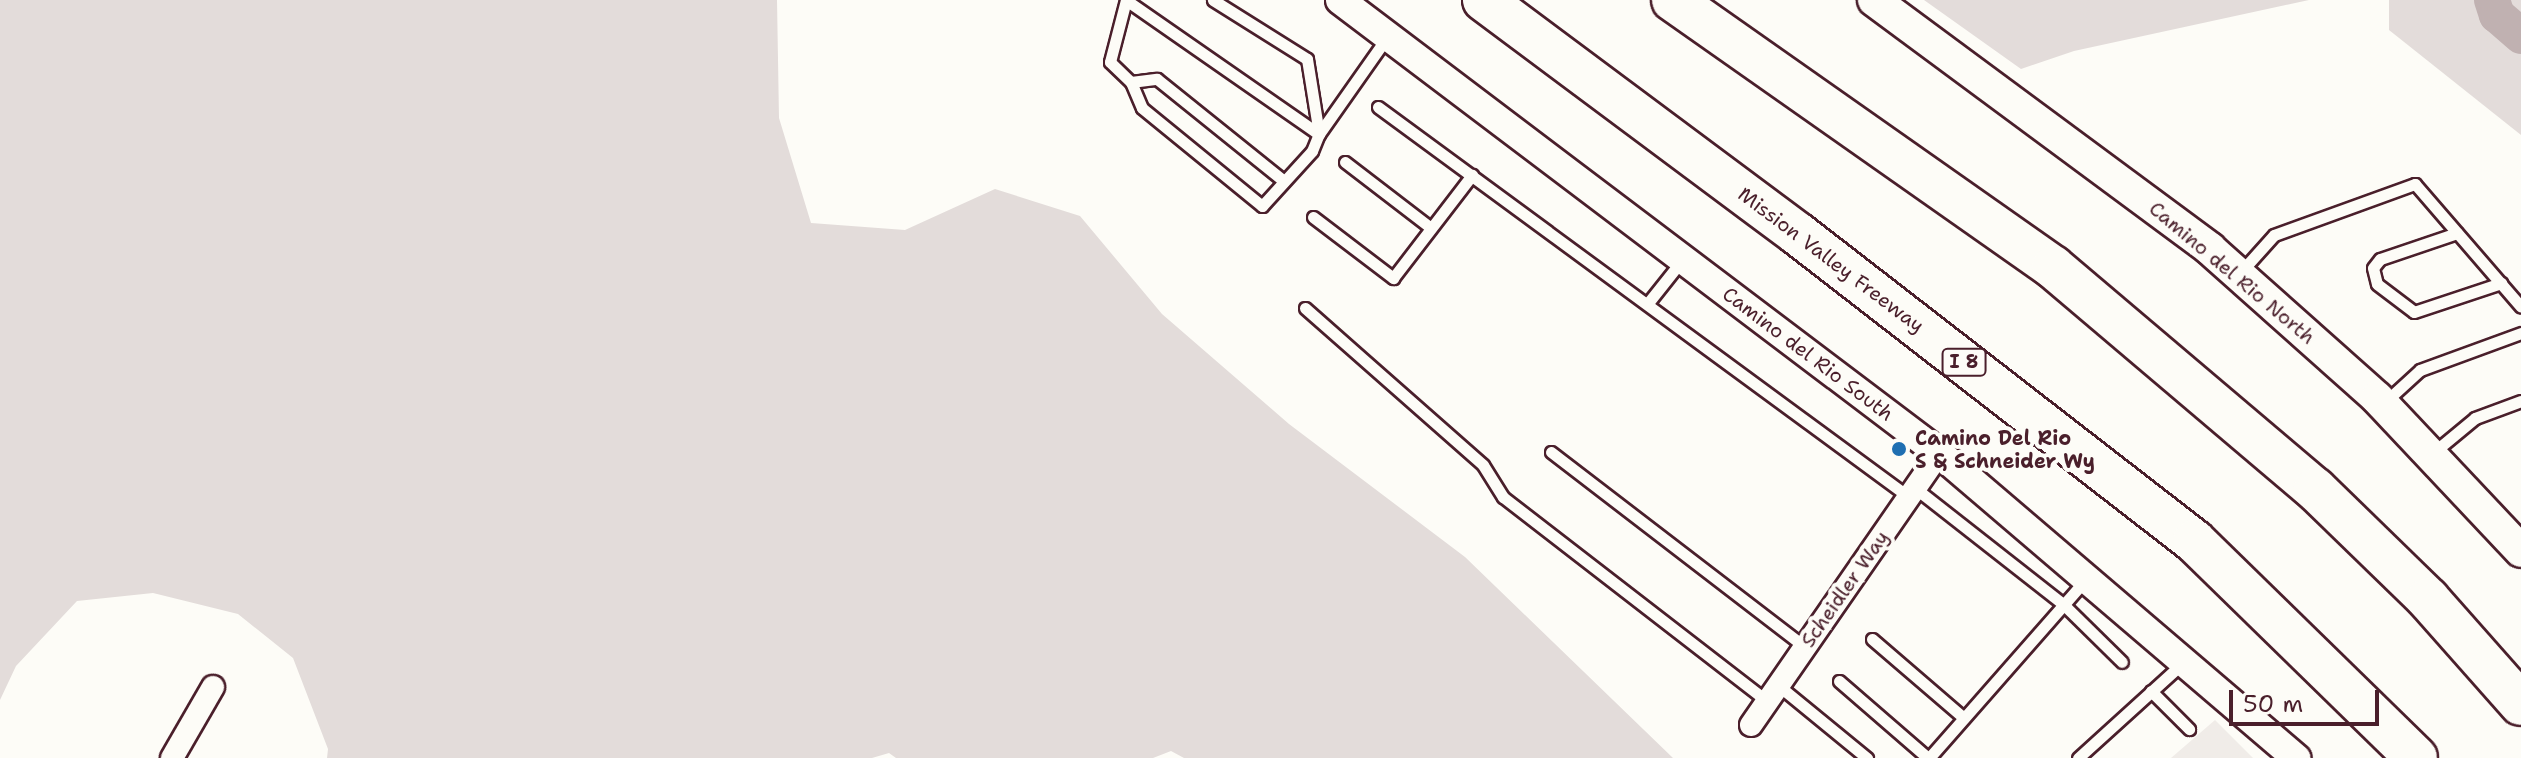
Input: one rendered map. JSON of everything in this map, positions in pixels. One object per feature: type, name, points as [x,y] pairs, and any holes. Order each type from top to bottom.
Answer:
[{"type":"highway","name":"Mission Valley Freeway","points":[[1484,0],[1798,234],[2194,541],[2416,758]]},
{"type":"highway","points":[[1673,0],[2053,267],[2315,489],[2428,599],[2521,704]]},
{"type":"main road","name":"Camino del Rio North","points":[[1874,0],[1960,59],[2239,274],[2383,404],[2521,551]]},
{"type":"street","name":"Camino del Rio South","points":[[1340,0],[1939,453],[2296,758]]},
{"type":"street","name":"Scheidler Way","points":[[1751,725],[1939,453]]},
{"type":"street","points":[[172,758],[213,687]]},
{"type":"lane","points":[[1319,134],[1126,0],[1110,62],[1131,82],[1142,108],[1262,206],[1312,151],[1319,134],[1388,36]]},
{"type":"lane","points":[[1213,0],[1307,59],[1319,134]]},
{"type":"lane","points":[[1131,82],[1157,79],[1284,181]]},
{"type":"lane","points":[[1378,107],[2064,605],[2122,662]]},
{"type":"lane","points":[[1345,162],[1431,228]]},
{"type":"lane","points":[[1313,217],[1393,278],[1472,175]]},
{"type":"lane","points":[[2239,274],[2274,235],[2415,184],[2521,307]]},
{"type":"lane","points":[[2457,233],[2380,259],[2373,268],[2377,284],[2414,312],[2501,283]]},
{"type":"lane","points":[[1648,303],[1683,259]]},
{"type":"lane","points":[[1305,308],[1483,465],[1503,497],[1773,694],[1867,758]]},
{"type":"lane","points":[[2383,404],[2420,370],[2521,333]]},
{"type":"lane","points":[[2431,455],[2454,430],[2521,401]]},
{"type":"lane","points":[[1551,452],[1805,647]]},
{"type":"lane","points":[[1839,681],[1933,756],[2086,579]]},
{"type":"lane","points":[[1872,639],[1964,718]]},
{"type":"lane","points":[[2078,758],[2184,661]]},
{"type":"lane","points":[[2151,691],[2189,729]]},
{"type":"shaded area","points":[[0,0],[777,0],[779,118],[811,223],[905,230],[995,189],[1080,216],[1162,314],[1289,424],[1465,557],[1673,758],[1184,758],[1171,751],[1153,758],[896,758],[889,753],[872,758],[327,758],[328,749],[293,658],[238,614],[153,593],[77,601],[16,666],[0,700]]},
{"type":"shaded area","points":[[1924,0],[2309,0],[2074,51],[2021,69]]},
{"type":"shaded area","points":[[2389,0],[2521,0],[2521,135],[2389,30]]},
{"type":"shaded area","points":[[2215,720],[2253,758],[2171,758]]},
{"type":"waterway","points":[[2492,0],[2497,15],[2521,36]]},
{"type":"place","name":"Camino Del Rio S & Schneider Wy","points":[[1899,449]]}]
